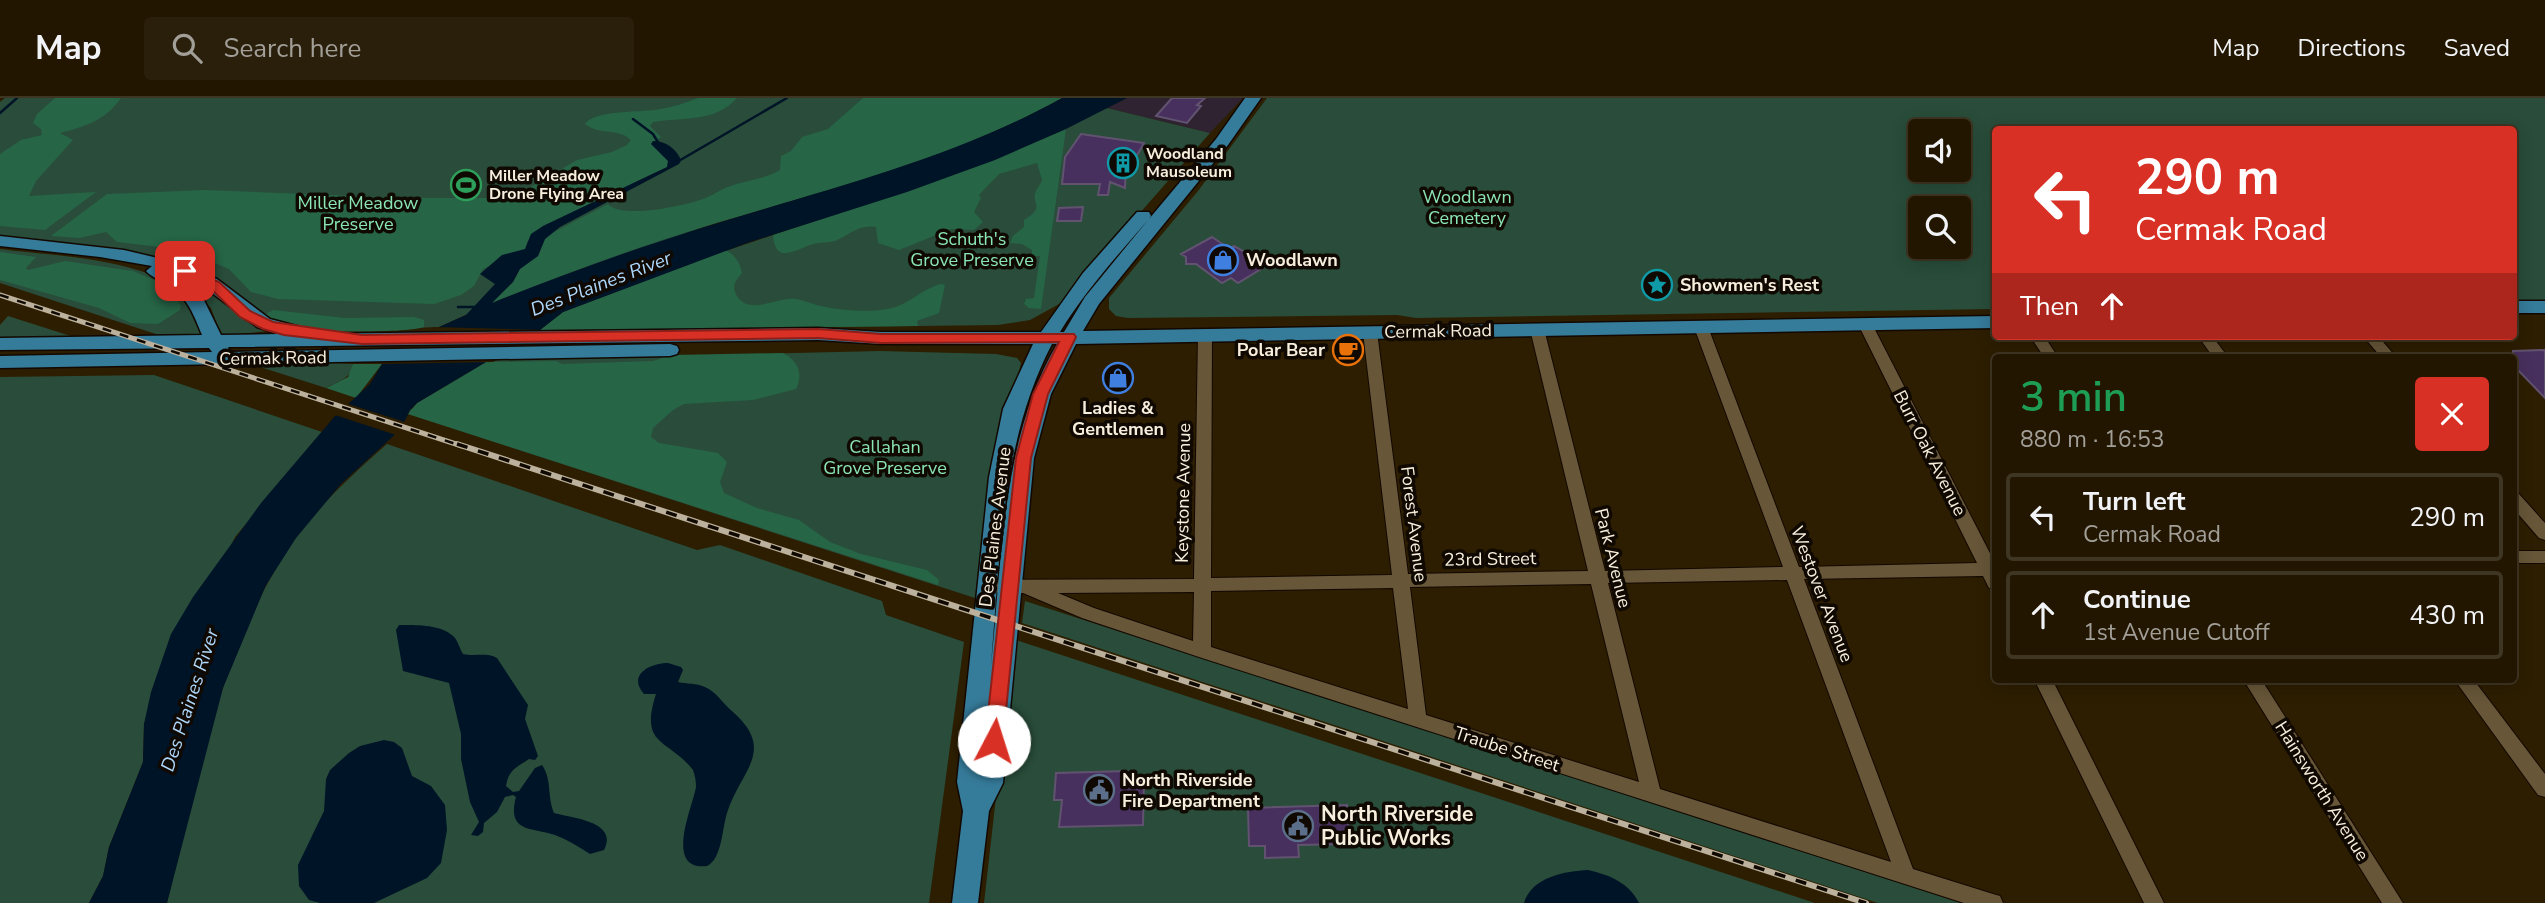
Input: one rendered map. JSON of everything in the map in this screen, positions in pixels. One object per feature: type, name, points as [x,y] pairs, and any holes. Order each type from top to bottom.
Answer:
[{"type":"main road","name":"Des Plaines Avenue","points":[[965,903],[976,811],[990,783],[1006,586],[1028,438],[1058,337],[1222,142],[1253,98]]},
{"type":"main road","points":[[0,241],[159,262],[207,281],[228,295],[245,314],[268,326],[362,340]]},
{"type":"main road","points":[[0,247],[123,262],[163,274],[181,285],[200,305],[214,342],[220,350],[250,358]]},
{"type":"main road","points":[[2517,307],[2545,307]]},
{"type":"main road","points":[[2517,320],[2545,319]]},
{"type":"main road","name":"Cermak Road","points":[[0,345],[818,334],[881,338],[1058,337],[1992,322]]},
{"type":"main road","name":"Cermak Road","points":[[0,362],[815,347],[881,338]]},
{"type":"street","name":"Burr Oak Avenue","points":[[1866,324],[1992,571]]},
{"type":"street","name":"Westover Avenue","points":[[1701,327],[1906,875]]},
{"type":"street","name":"Park Avenue","points":[[1537,330],[1652,795]]},
{"type":"street","name":"Forest Avenue","points":[[1370,332],[1419,721]]},
{"type":"street","name":"Keystone Avenue","points":[[1202,651],[1205,335]]},
{"type":"street","points":[[2208,340],[2219,354]]},
{"type":"street","points":[[2374,340],[2386,354]]},
{"type":"street","points":[[2517,502],[2545,534]]},
{"type":"street","points":[[2517,558],[2545,557]]},
{"type":"street","name":"23rd Street","points":[[1006,586],[1793,572],[1992,573]]},
{"type":"street","name":"Traube Street","points":[[1006,586],[1419,721],[1993,903]]},
{"type":"street","points":[[2045,683],[2154,903]]},
{"type":"street","name":"Hainsworth Avenue","points":[[2255,683],[2393,903]]},
{"type":"street","points":[[2466,683],[2545,789]]},
{"type":"shaded area","points":[[1127,98],[1243,98],[1210,133],[1107,108]]},
{"type":"green space","name":"Miller Meadow Preserve","points":[[5,98],[1062,98],[490,304],[439,327],[326,331],[273,324],[196,271],[0,238],[0,102]]},
{"type":"green space","points":[[55,98],[121,98],[109,112],[94,122],[60,133],[73,140],[36,181],[29,196],[96,192],[45,230],[0,226],[0,154],[21,140],[42,135],[41,129],[33,123],[37,114]]},
{"type":"green space","points":[[698,98],[737,98],[719,112],[698,118],[653,122],[650,126],[661,137],[651,144],[668,161],[667,167],[543,226],[527,242],[526,249],[483,269],[474,286],[461,295],[434,304],[278,299],[251,292],[229,269],[210,261],[160,247],[117,242],[106,232],[79,238],[51,236],[107,194],[205,190],[404,198],[512,198],[577,160],[612,152],[631,140],[621,134],[590,127],[585,124],[590,119],[609,114],[665,108]]},
{"type":"green space","points":[[863,98],[1062,98],[1022,119],[938,154],[662,240],[575,270],[490,304],[513,282],[520,269],[538,256],[545,239],[552,233],[608,204],[627,211],[672,207],[774,173],[780,170],[781,156],[791,151],[802,137],[828,129]]},
{"type":"green space","name":"Woodlawn Cemetery","points":[[1267,98],[2545,98],[2545,300],[2517,301],[2517,126],[1992,126],[1992,309],[1416,318],[1397,315],[1128,318],[1116,316],[1109,309],[1109,298],[1198,191]]},
{"type":"green space","name":"Schuth's Grove Preserve","points":[[1107,108],[1210,133],[1061,303],[1030,320],[998,325],[540,331],[693,262],[995,160]]},
{"type":"green space","points":[[1066,129],[1041,309],[1029,308],[1024,304],[1026,299],[1034,298],[1040,256],[1032,256],[1032,250],[1022,244],[1010,243],[1013,236],[1024,227],[1024,220],[1035,211],[1035,195],[1042,180],[1037,163],[999,174],[979,195],[981,198],[974,212],[983,222],[974,230],[951,229],[899,250],[878,243],[876,227],[870,226],[835,241],[813,244],[793,252],[782,253],[775,244],[773,235],[957,173]]},
{"type":"green space","points":[[0,249],[101,261],[153,275],[173,286],[189,300],[203,335],[165,337],[0,283]]},
{"type":"green space","points":[[726,250],[735,257],[740,266],[742,273],[734,289],[740,300],[746,304],[795,299],[836,309],[879,310],[901,305],[941,284],[945,285],[939,313],[917,321],[918,326],[540,330],[563,312]]},
{"type":"green space","points":[[0,252],[36,257],[26,268],[28,270],[65,261],[133,271],[161,283],[181,305],[180,310],[158,324],[130,323],[99,308],[0,280]]},
{"type":"green space","points":[[190,277],[222,297],[245,321],[268,331],[221,336],[211,308],[183,280]]},
{"type":"green space","points":[[273,310],[345,318],[414,317],[424,320],[424,327],[372,331],[300,329],[272,323],[264,315]]},
{"type":"green space","points":[[8,316],[80,339],[0,339],[0,325]]},
{"type":"green space","name":"Callahan Grove Preserve","points":[[880,351],[996,354],[1017,358],[1021,363],[986,507],[975,598],[408,414],[410,410],[486,362],[500,360]]},
{"type":"green space","points":[[783,353],[792,359],[798,368],[796,389],[753,400],[684,404],[653,428],[651,437],[659,443],[718,453],[727,462],[720,482],[724,493],[757,508],[799,520],[830,542],[861,554],[927,570],[939,580],[938,585],[408,414],[417,403],[486,362],[556,361],[562,364],[653,361],[671,355]]},
{"type":"green space","points":[[248,363],[353,364],[347,376],[326,388]]},
{"type":"green space","points":[[353,364],[382,364],[356,398],[326,388],[348,377]]},
{"type":"green space","points":[[154,375],[322,432],[235,537],[144,724],[143,762],[109,847],[103,876],[89,903],[0,903],[0,377]]},
{"type":"green space","points":[[387,444],[697,550],[720,545],[882,601],[886,615],[964,642],[929,903],[167,903],[214,715],[248,623],[269,580],[305,526],[338,489]]},
{"type":"green space","points":[[1025,601],[1961,903],[1878,903],[1022,623]]},
{"type":"green space","points":[[1010,638],[1815,903],[984,903],[1001,753]]},
{"type":"water","name":"Des Plaines River","points":[[1062,98],[1127,98],[1066,129],[995,160],[907,192],[747,243],[563,312],[540,330],[417,403],[410,410],[401,429],[341,484],[296,538],[266,585],[223,688],[167,903],[89,903],[103,876],[109,847],[143,762],[144,724],[151,692],[171,634],[193,597],[261,503],[335,416],[370,384],[382,364],[439,327],[466,315],[495,284],[480,274],[502,255],[525,249],[531,234],[543,226],[667,167],[668,161],[651,144],[653,141],[670,146],[681,160],[679,164],[560,227],[545,239],[538,256],[520,269],[513,282],[492,303],[661,241],[937,154],[1022,119]]},
{"type":"water","points":[[399,625],[429,626],[444,630],[455,638],[463,654],[497,658],[528,705],[525,719],[538,756],[514,770],[506,786],[513,792],[519,791],[535,768],[542,765],[547,776],[554,813],[591,822],[599,827],[607,840],[604,850],[590,854],[555,835],[524,827],[515,817],[516,797],[513,795],[505,797],[497,812],[484,823],[483,832],[478,836],[471,835],[479,822],[470,802],[461,759],[461,734],[449,683],[403,671],[396,630]]},
{"type":"water","points":[[668,663],[683,670],[678,682],[702,686],[713,692],[746,726],[752,738],[754,750],[751,761],[727,813],[719,850],[707,866],[694,865],[686,858],[683,848],[696,787],[693,770],[654,733],[651,724],[656,694],[644,694],[639,687],[639,676],[643,671],[654,665]]},
{"type":"water","points":[[384,740],[394,742],[402,748],[412,776],[431,786],[445,805],[447,830],[441,863],[427,878],[374,903],[320,903],[309,900],[299,886],[298,865],[324,811],[326,779],[330,770],[360,746]]},
{"type":"water","points":[[1588,870],[1618,881],[1630,890],[1639,903],[1524,903],[1528,894],[1542,881],[1560,874]]},
{"type":"pier","points":[[433,327],[542,330],[493,362],[378,364]]},
{"type":"pier","points":[[345,403],[408,423],[399,436],[332,414]]},
{"type":"building","points":[[1172,98],[1205,98],[1197,105],[1201,106],[1187,123],[1156,116]]},
{"type":"building","name":"Woodland Mausoleum","points":[[1081,134],[1144,143],[1131,166],[1126,166],[1125,188],[1110,182],[1108,195],[1098,195],[1100,184],[1062,184],[1065,157]]},
{"type":"building","points":[[1083,207],[1081,221],[1057,221],[1059,208]]},
{"type":"building","name":"Woodlawn","points":[[1212,237],[1230,249],[1234,246],[1262,262],[1255,265],[1261,269],[1238,283],[1231,278],[1222,283],[1196,264],[1186,264],[1186,257],[1181,254]]},
{"type":"building","points":[[2545,350],[2545,398],[2517,369],[2517,354],[2513,354],[2513,351]]},
{"type":"building","name":"North Riverside Fire Department","points":[[1127,771],[1127,781],[1144,780],[1143,825],[1059,827],[1062,800],[1054,800],[1056,773]]},
{"type":"building","name":"North Riverside Public Works","points":[[1347,805],[1350,844],[1298,845],[1299,857],[1265,858],[1265,846],[1249,846],[1248,808]]},
{"type":"waterway","points":[[0,113],[17,98]]},
{"type":"waterway","points":[[677,162],[787,98]]},
{"type":"waterway","points":[[633,119],[653,134],[659,144]]},
{"type":"waterway","points":[[458,307],[477,307]]},
{"type":"railway","points":[[0,295],[462,446]]},
{"type":"railway","points":[[457,444],[1866,903]]},
{"type":"place","name":"Woodland Mausoleum","points":[[1123,163]]},
{"type":"place","name":"Miller Meadow Drone Flying Area","points":[[466,185]]},
{"type":"place","name":"Woodlawn","points":[[1223,260]]},
{"type":"place","name":"Showmen's Rest","points":[[1657,285]]},
{"type":"place","name":"Polar Bear","points":[[1348,350]]},
{"type":"place","name":"Ladies & Gentlemen","points":[[1118,378]]},
{"type":"place","name":"North Riverside Fire Department","points":[[1099,790]]},
{"type":"place","name":"North Riverside Public Works","points":[[1298,826]]},
{"type":"route","points":[[185,271],[215,285],[255,321],[284,330],[362,340],[818,334],[881,338],[1069,337],[1041,394],[1024,458],[1008,586],[994,741]]}]
